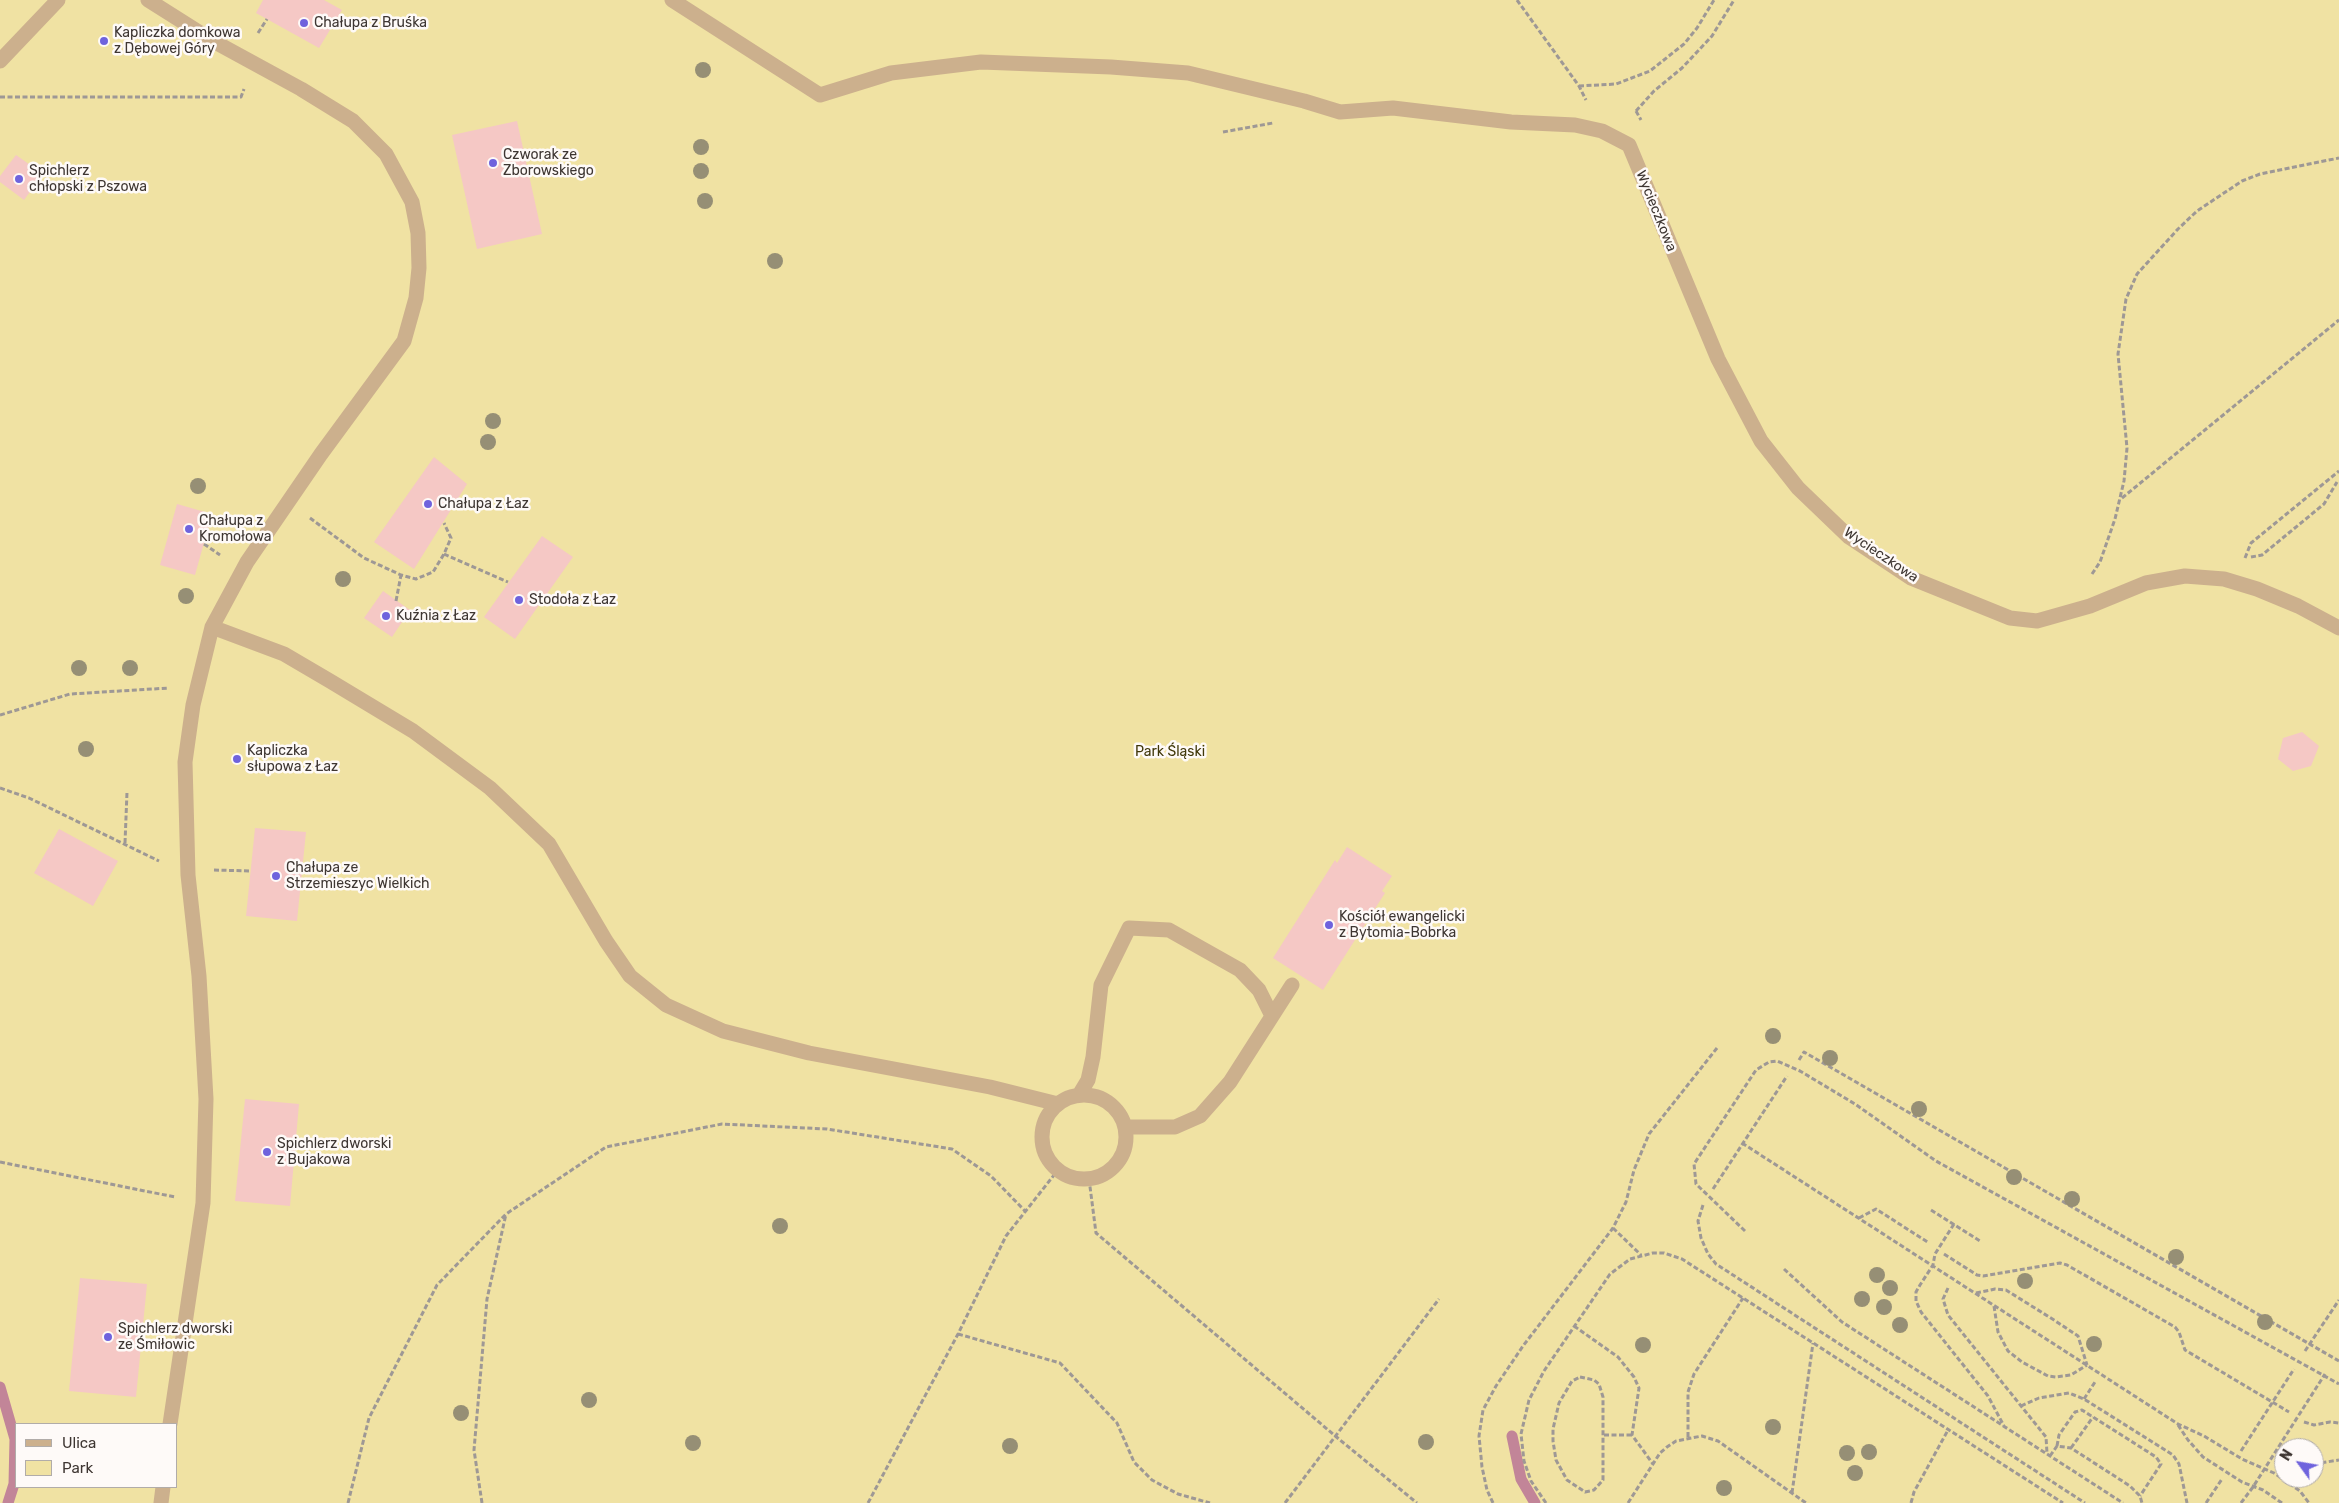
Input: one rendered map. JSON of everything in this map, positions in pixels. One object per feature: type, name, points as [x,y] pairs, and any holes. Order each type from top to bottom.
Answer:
[{"type":"street","points":[[0,61],[58,0]]},
{"type":"street","points":[[148,0],[213,41],[301,89],[353,121],[386,154],[412,202],[418,233],[419,268],[416,298],[404,340],[287,502],[248,562],[212,627],[198,686],[185,762],[188,875],[199,976],[206,1099],[203,1203],[170,1423]]},
{"type":"street","points":[[672,0],[820,96],[891,73],[981,62],[1111,67],[1188,73],[1304,101],[1340,112],[1393,108],[1511,122],[1575,125],[1602,131]]},
{"type":"street","name":"Wycieczkowa","points":[[1602,131],[1629,145],[1718,359],[1761,441],[1798,488],[1849,537],[1910,578],[2010,618],[2037,621],[2090,606],[2146,583],[2186,576],[2224,580],[2257,589],[2339,628]]},
{"type":"street","points":[[212,627],[284,654],[414,731],[490,788],[549,844],[606,941],[630,976],[666,1005],[722,1031],[799,1050],[990,1087],[1058,1104]]},
{"type":"street","points":[[1079,1095],[1088,1080],[1092,1065],[1102,985],[1129,928],[1169,930],[1240,970],[1259,990],[1272,1016]]},
{"type":"street","points":[[1124,1127],[1175,1127],[1200,1116],[1230,1082],[1292,985]]},
{"type":"street","points":[[1079,1095],[1093,1096],[1106,1100],[1116,1110],[1126,1135],[1124,1149],[1119,1160],[1111,1169],[1089,1178],[1068,1175],[1058,1170],[1047,1156],[1042,1138],[1044,1125],[1058,1104],[1068,1098],[1079,1095]]},
{"type":"street","points":[[161,1503],[163,1488]]},
{"type":"path","points":[[1517,0],[1579,86],[1602,131]]},
{"type":"path","points":[[1579,86],[1616,84],[1650,72],[1684,44],[1697,28],[1714,0]]},
{"type":"path","points":[[1654,90],[1682,68],[1712,36],[1734,0]]},
{"type":"path","points":[[0,96],[241,96],[258,65]]},
{"type":"path","points":[[1636,112],[1645,128]]},
{"type":"path","points":[[2091,576],[2102,556],[2121,498],[2127,448],[2118,354],[2124,308],[2130,286],[2137,274],[2197,211],[2242,181],[2260,174],[2339,158]]},
{"type":"path","points":[[2121,498],[2339,320]]},
{"type":"path","points":[[2245,558],[2251,543],[2339,471]]},
{"type":"path","points":[[2224,580],[2230,570],[2245,558],[2262,555],[2324,504],[2338,483],[2333,477]]},
{"type":"path","points":[[287,502],[364,558],[401,575],[416,579],[433,572],[444,554],[451,538],[444,523]]},
{"type":"path","points":[[444,554],[508,582]]},
{"type":"path","points":[[396,601],[401,575]]},
{"type":"path","points":[[0,715],[70,694],[198,686]]},
{"type":"path","points":[[0,788],[29,798],[188,875],[221,869],[251,871]]},
{"type":"path","points":[[125,844],[127,792]]},
{"type":"path","points":[[1493,1503],[1487,1490],[1482,1467],[1479,1436],[1483,1410],[1496,1386],[1523,1346],[1613,1228],[1626,1202],[1634,1170],[1649,1134],[1716,1048]]},
{"type":"path","points":[[1799,1060],[1804,1052],[2311,1343],[2339,1361]]},
{"type":"path","points":[[1745,1231],[1696,1184],[1694,1164],[1756,1070],[1769,1062],[1777,1061],[1800,1071],[1855,1104],[1936,1160],[2339,1384]]},
{"type":"path","points":[[1712,1189],[1787,1076]]},
{"type":"path","points":[[348,1503],[369,1418],[437,1285],[506,1214],[606,1147],[722,1124],[827,1129],[952,1149],[991,1176],[1026,1212]]},
{"type":"path","points":[[1742,1143],[2178,1424],[2265,1469],[2300,1491],[2309,1503]]},
{"type":"path","points":[[0,1162],[203,1203]]},
{"type":"path","points":[[868,1503],[958,1334],[1006,1236],[1058,1170]]},
{"type":"path","points":[[1089,1178],[1096,1233],[1334,1436],[1417,1503]]},
{"type":"path","points":[[1703,1205],[1698,1221],[1701,1238],[1708,1254],[1716,1264],[2085,1503]]},
{"type":"path","points":[[1859,1218],[1876,1208],[1929,1243]]},
{"type":"path","points":[[1931,1210],[1980,1241]]},
{"type":"path","points":[[482,1503],[474,1450],[487,1299],[506,1214]]},
{"type":"path","points":[[1954,1224],[1935,1254],[1933,1265],[1916,1292],[1919,1306],[1988,1396],[2005,1426]]},
{"type":"path","points":[[1613,1228],[1641,1255]]},
{"type":"path","points":[[1546,1503],[1531,1481],[1524,1461],[1521,1434],[1522,1422],[1529,1400],[1544,1371],[1610,1274],[1621,1264],[1653,1252],[1674,1255],[2062,1503]]},
{"type":"path","points":[[1944,1254],[1977,1275],[1983,1276],[2060,1263],[2067,1265],[2175,1327],[2179,1332],[2185,1350],[2289,1412]]},
{"type":"path","points":[[1959,1272],[1962,1266]]},
{"type":"path","points":[[1784,1269],[1842,1322],[2123,1503]]},
{"type":"path","points":[[1948,1288],[1944,1299],[1948,1315],[2046,1437],[2048,1455]]},
{"type":"path","points":[[1975,1293],[1995,1289],[2006,1290],[2054,1320],[2078,1336],[2088,1366]]},
{"type":"path","points":[[1688,1437],[1688,1392],[1694,1374],[1743,1298]]},
{"type":"path","points":[[1284,1503],[1439,1299]]},
{"type":"path","points":[[2305,1352],[2339,1300]]},
{"type":"path","points":[[1994,1305],[1998,1332],[2008,1351],[2022,1362],[2048,1376],[2056,1377],[2071,1375],[2088,1366]]},
{"type":"path","points":[[1574,1326],[1594,1338],[1618,1357],[1634,1377],[1639,1388],[1632,1435],[1653,1464]]},
{"type":"path","points":[[958,1334],[1060,1363],[1117,1423],[1134,1462],[1152,1480],[1178,1494],[1210,1503]]},
{"type":"path","points":[[1792,1493],[1813,1343]]},
{"type":"path","points":[[2241,1451],[2294,1369]]},
{"type":"path","points":[[2241,1503],[2254,1487],[2324,1374]]},
{"type":"path","points":[[1580,1377],[1594,1380],[1602,1390],[1604,1435],[1603,1480],[1594,1490],[1585,1492],[1567,1480],[1559,1467],[1553,1441],[1553,1429],[1559,1403],[1575,1379],[1580,1377]]},
{"type":"path","points":[[2084,1399],[2095,1382]]},
{"type":"path","points":[[2021,1406],[2039,1398],[2069,1393],[2084,1399],[2173,1455],[2179,1464],[2187,1503]]},
{"type":"path","points":[[2048,1455],[2057,1446],[2059,1435],[2075,1412],[2082,1410],[2156,1457],[2160,1464],[2140,1496]]},
{"type":"path","points":[[2071,1448],[2093,1417]]},
{"type":"path","points":[[2304,1422],[2314,1425],[2330,1422],[2339,1423]]},
{"type":"path","points":[[2178,1424],[2203,1457],[2242,1482],[2282,1503]]},
{"type":"path","points":[[1911,1503],[1914,1492],[1948,1430]]},
{"type":"path","points":[[1604,1435],[1632,1435]]},
{"type":"path","points":[[1628,1503],[1653,1464],[1667,1447],[1676,1441],[1688,1437],[1702,1436],[1718,1441],[1806,1503]]},
{"type":"path","points":[[2057,1446],[2071,1448],[2130,1486],[2140,1496],[2142,1503]]},
{"type":"path","points":[[2324,1462],[2339,1460]]},
{"type":"path","points":[[2206,1503],[2222,1479]]},
{"type":"green space","name":"Park Śląski","points":[[0,0],[2339,0],[2339,1503],[0,1503]]},
{"type":"building","name":"Chałupa z Bruśka","points":[[263,0],[324,0],[342,10],[319,48],[256,13]]},
{"type":"building","name":"Czworak ze Zborowskiego","points":[[517,121],[542,234],[477,249],[452,135]]},
{"type":"building","name":"Spichlerz chłopski z Pszowa","points":[[16,155],[43,174],[24,200],[0,182],[0,176]]},
{"type":"building","name":"Chałupa z Łaz","points":[[434,457],[467,484],[414,569],[374,542]]},
{"type":"building","name":"Chałupa z Kromołowa","points":[[177,504],[212,514],[195,575],[160,565]]},
{"type":"building","name":"Stodoła z Łaz","points":[[542,536],[573,557],[515,639],[484,617]]},
{"type":"building","name":"Kuźnia z Łaz","points":[[383,591],[410,610],[392,637],[364,618]]},
{"type":"building","points":[[2302,732],[2319,746],[2311,766],[2293,771],[2278,759],[2283,738]]},
{"type":"building","name":"Chałupa ze Strzemieszyc Wielkich","points":[[255,828],[306,832],[297,921],[246,916]]},
{"type":"building","points":[[59,829],[118,861],[93,906],[34,873]]},
{"type":"building","name":"Kościół ewangelicki z Bytomia-Bobrka","points":[[1347,847],[1392,876],[1382,891],[1385,893],[1323,990],[1273,958],[1335,860],[1337,863]]},
{"type":"building","name":"Spichlerz dworski z Bujakowa","points":[[245,1099],[299,1104],[290,1206],[235,1201]]},
{"type":"building","name":"Spichlerz dworski ze Śmiłowic","points":[[80,1278],[147,1284],[136,1397],[69,1391]]},
{"type":"waterway","points":[[0,1387],[15,1439],[14,1484],[8,1503]]},
{"type":"waterway","points":[[1512,1436],[1521,1479],[1535,1503]]},
{"type":"place","name":"Chałupa z Bruśka","points":[[304,23]]},
{"type":"place","name":"Kapliczka domkowa z Dębowej Góry","points":[[104,41]]},
{"type":"place","name":"Czworak ze Zborowskiego","points":[[493,163]]},
{"type":"place","name":"Spichlerz chłopski z Pszowa","points":[[19,179]]},
{"type":"place","name":"Chałupa z Łaz","points":[[428,504]]},
{"type":"place","name":"Chałupa z Kromołowa","points":[[189,529]]},
{"type":"place","name":"Stodoła z Łaz","points":[[519,600]]},
{"type":"place","name":"Kuźnia z Łaz","points":[[386,616]]},
{"type":"place","name":"Kapliczka słupowa z Łaz","points":[[237,759]]},
{"type":"place","name":"Chałupa ze Strzemieszyc Wielkich","points":[[276,876]]},
{"type":"place","name":"Kościół ewangelicki z Bytomia-Bobrka","points":[[1329,925]]},
{"type":"place","name":"Spichlerz dworski z Bujakowa","points":[[267,1152]]},
{"type":"place","name":"Spichlerz dworski ze Śmiłowic","points":[[108,1337]]}]
